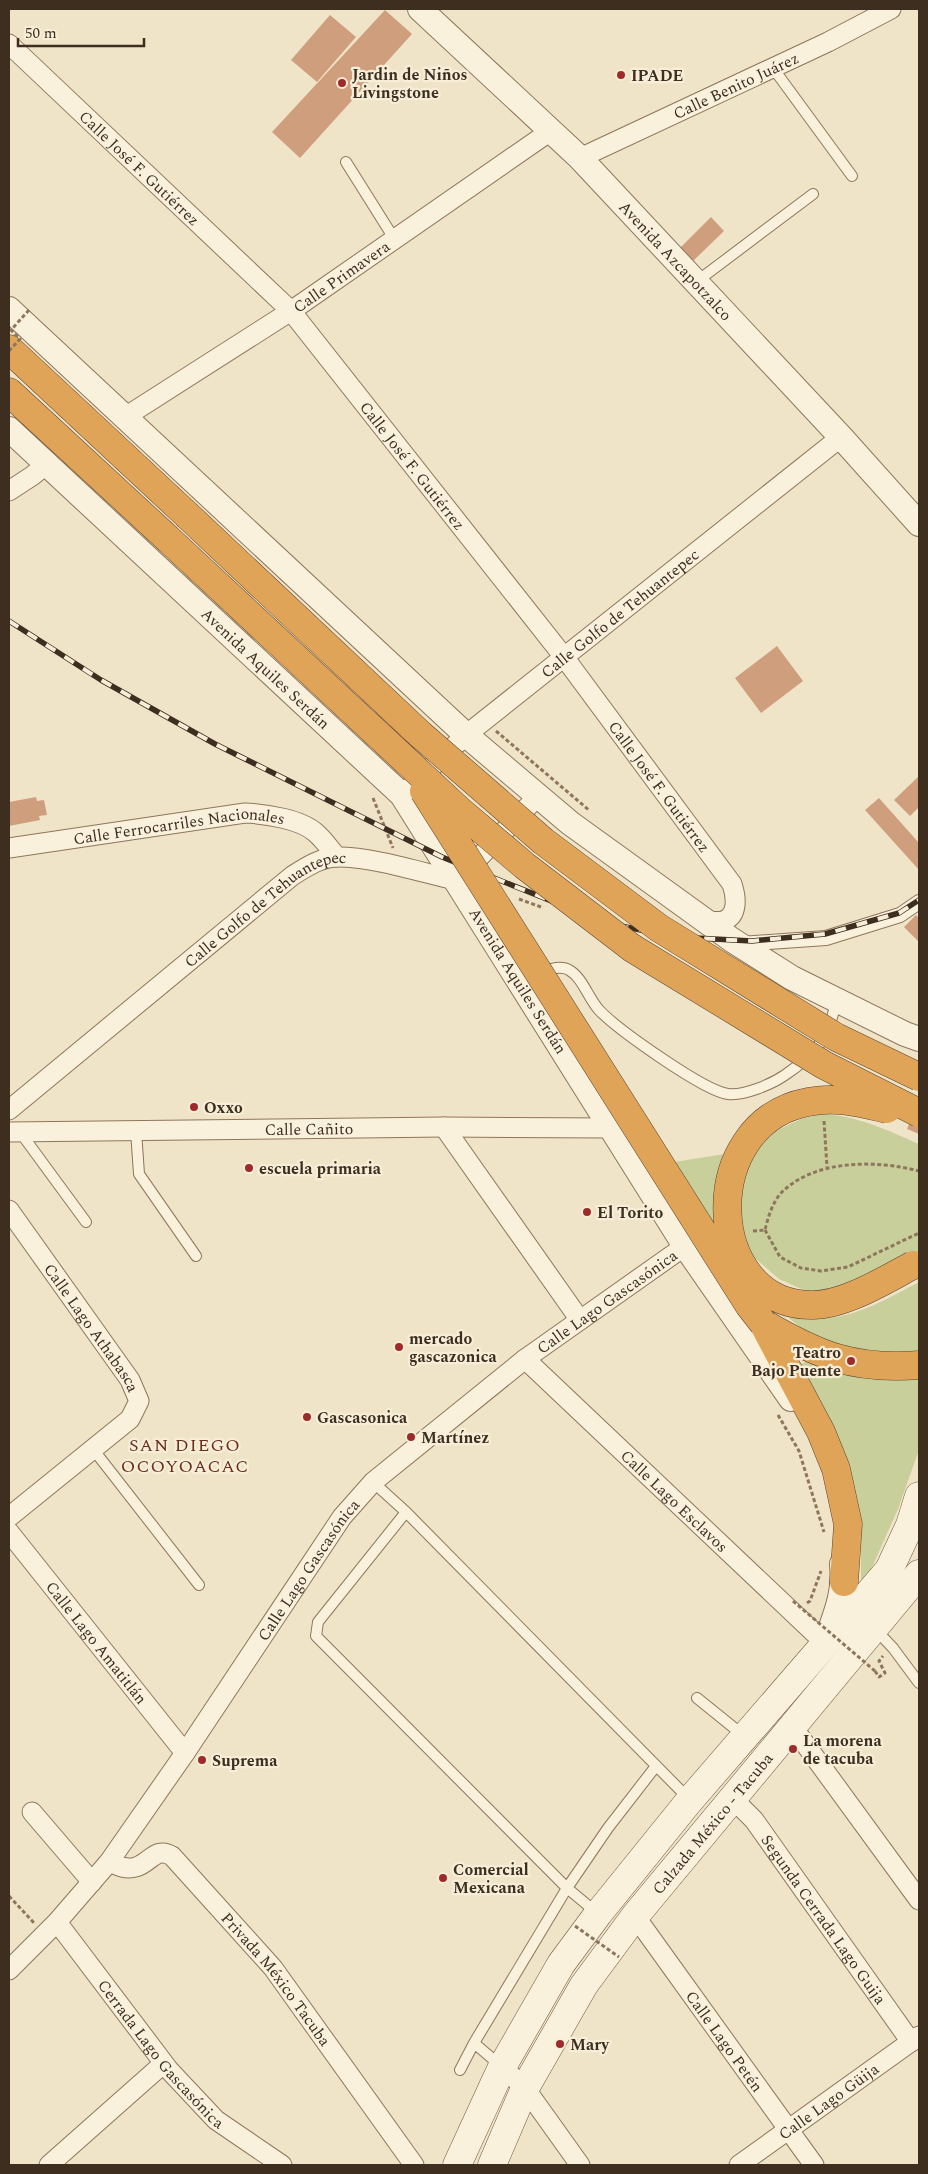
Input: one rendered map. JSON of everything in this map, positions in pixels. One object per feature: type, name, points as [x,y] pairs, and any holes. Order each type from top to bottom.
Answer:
[{"type":"highway","points":[[9,350],[421,735],[543,841],[659,928],[836,1037],[919,1077]]},
{"type":"highway","name":"Avenida Aquiles Serdán","points":[[9,392],[460,811],[524,866],[632,948],[824,1064],[919,1113]]},
{"type":"highway","points":[[402,756],[739,1288],[763,1322],[821,1432],[836,1469],[848,1524],[844,1582]]},
{"type":"highway","points":[[916,1263],[869,1287],[823,1305],[790,1302],[766,1290],[748,1272],[730,1233],[727,1199],[733,1168],[744,1144],[760,1126],[773,1115],[786,1108],[809,1101],[848,1100],[919,1117]]},
{"type":"highway","points":[[763,1322],[785,1336],[832,1358],[890,1367],[919,1365]]},
{"type":"main road","name":"Calzada México - Tacuba","points":[[457,2165],[502,2067],[586,1920],[889,1570],[910,1525],[919,1496]]},
{"type":"main road","name":"Calzada México - Tacuba","points":[[492,2165],[525,2088],[584,1985],[635,1916],[919,1574]]},
{"type":"street","name":"Avenida Azcapotzalco","points":[[420,9],[580,158],[841,437],[919,524]]},
{"type":"street","name":"Calle Benito Juárez","points":[[580,158],[828,42],[891,9]]},
{"type":"street","name":"Calle José F. Gutiérrez","points":[[9,44],[291,311],[564,657],[732,884],[736,896],[735,908],[729,917],[723,921],[706,921]]},
{"type":"street","name":"Calle Primavera","points":[[125,417],[291,311],[552,130]]},
{"type":"street","points":[[19,310],[125,417],[466,735],[570,823],[706,921],[792,978],[905,1034],[919,1039]]},
{"type":"street","name":"Avenida Aquiles Serdán","points":[[9,429],[392,799],[455,880],[685,1246],[782,1385],[806,1424],[834,1494],[844,1582],[840,1603],[824,1644]]},
{"type":"street","name":"Calle Golfo de Tehuantepec","points":[[392,799],[466,735],[841,437]]},
{"type":"street","points":[[9,491],[47,464]]},
{"type":"street","points":[[455,880],[469,868],[538,796]]},
{"type":"street","name":"Calle Ferrocarriles Nacionales","points":[[9,848],[245,813],[267,814],[288,820],[315,832],[337,857]]},
{"type":"street","name":"Calle Golfo de Tehuantepec","points":[[9,1110],[292,876],[314,863],[337,857],[367,860],[455,880]]},
{"type":"street","points":[[740,944],[826,938],[900,915],[919,902]]},
{"type":"street","points":[[444,1127],[580,1320]]},
{"type":"street","name":"Calle Cañito","points":[[14,1132],[444,1127],[610,1128]]},
{"type":"street","name":"Calle Lago Athabasca","points":[[9,1210],[130,1380],[139,1401],[130,1418],[9,1517]]},
{"type":"street","name":"Calle Lago Gascasónica","points":[[9,1970],[51,1928],[109,1862],[185,1753],[342,1517],[373,1482],[525,1359],[685,1246]]},
{"type":"street","name":"Calle Lago Esclavos","points":[[525,1359],[824,1644]]},
{"type":"street","name":"Calle Lago Amatitlán","points":[[9,1532],[185,1753]]},
{"type":"street","points":[[792,1726],[919,1900]]},
{"type":"street","name":"Segunda Cerrada Lago Guija","points":[[733,1799],[754,1820],[915,2039]]},
{"type":"street","points":[[32,1812],[92,1882]]},
{"type":"street","name":"Privada México Tacuba","points":[[109,1862],[123,1868],[137,1867],[159,1852],[166,1852],[172,1856],[273,1968],[414,2165]]},
{"type":"street","name":"Calle Lago Petén","points":[[635,1916],[814,2165]]},
{"type":"street","name":"Cerrada Lago Gascasónica","points":[[51,1928],[163,2064],[216,2120],[282,2165]]},
{"type":"street","name":"Calle Lago Güija","points":[[739,2165],[915,2039]]},
{"type":"street","points":[[49,2165],[163,2064]]},
{"type":"street","points":[[502,2067],[525,2088],[580,2165]]},
{"type":"lane","points":[[773,68],[852,176]]},
{"type":"lane","points":[[346,162],[395,240]]},
{"type":"lane","points":[[696,282],[813,194]]},
{"type":"lane","points":[[519,982],[546,970],[568,969],[576,975],[595,1006],[611,1021],[700,1084],[719,1092],[730,1094],[742,1094],[781,1078],[801,1064],[818,1048],[827,1034],[834,1016],[836,1000]]},
{"type":"lane","points":[[136,1131],[140,1174],[196,1256]]},
{"type":"lane","points":[[14,1132],[86,1222]]},
{"type":"lane","points":[[93,1449],[199,1585]]},
{"type":"lane","points":[[373,1482],[406,1512],[690,1800]]},
{"type":"lane","points":[[406,1512],[318,1622],[316,1636],[567,1888],[586,1920]]},
{"type":"lane","points":[[874,1628],[893,1648],[919,1683]]},
{"type":"lane","points":[[697,1698],[744,1736]]},
{"type":"lane","points":[[460,2070],[474,2042],[567,1888],[608,1828],[656,1766]]},
{"type":"lane","points":[[474,2042],[502,2067]]},
{"type":"path","points":[[9,350],[20,339],[11,330],[19,310]]},
{"type":"path","points":[[373,798],[392,799]]},
{"type":"path","points":[[823,1118],[827,1167]]},
{"type":"path","points":[[919,1171],[899,1166],[827,1167],[801,1178],[781,1192],[770,1213],[765,1230],[780,1257],[801,1268],[821,1271],[848,1267],[919,1233]]},
{"type":"path","points":[[746,1232],[765,1230]]},
{"type":"path","points":[[776,1411],[799,1451],[824,1529],[823,1538]]},
{"type":"path","points":[[799,1598],[805,1604],[810,1601],[821,1573],[822,1564]]},
{"type":"path","points":[[793,1601],[875,1671],[879,1677],[885,1674],[879,1662]]},
{"type":"path","points":[[9,1896],[51,1928]]},
{"type":"path","points":[[586,1920],[619,1956]]},
{"type":"green space","points":[[823,1114],[860,1121],[919,1144],[919,1254],[833,1292],[806,1291],[779,1279],[756,1259],[710,1263],[649,1166],[756,1149],[776,1131],[801,1119]]},
{"type":"green space","points":[[919,1282],[919,1450],[898,1509],[861,1592],[861,1519],[848,1465],[796,1367],[810,1359],[810,1335],[770,1303],[810,1316],[822,1318],[835,1317],[872,1306]]},
{"type":"building","name":"Jardin de Niños Livingstone","points":[[385,10],[412,34],[300,158],[272,132]]},
{"type":"building","points":[[330,15],[356,37],[317,82],[291,60]]},
{"type":"building","points":[[711,217],[724,231],[691,263],[678,250]]},
{"type":"building","points":[[777,646],[803,681],[761,713],[735,678]]},
{"type":"building","points":[[919,776],[919,807],[910,816],[894,800]]},
{"type":"building","points":[[36,797],[37,801],[44,800],[47,815],[39,816],[40,820],[9,826],[9,802]]},
{"type":"building","points":[[879,798],[919,843],[919,870],[865,810]]},
{"type":"building","points":[[916,915],[919,918],[919,942],[904,927]]},
{"type":"building","points":[[919,1100],[919,1134],[907,1129]]},
{"type":"railway","points":[[9,621],[101,680],[215,744],[442,857],[606,923],[676,937],[752,941],[825,934],[899,913],[919,900]]},
{"type":"place","name":"IPADE","points":[[621,75]]},
{"type":"place","name":"Jardin de Niños Livingstone","points":[[342,83]]},
{"type":"place","name":"Oxxo","points":[[194,1107]]},
{"type":"place","name":"escuela primaria","points":[[249,1168]]},
{"type":"place","name":"El Torito","points":[[587,1212]]},
{"type":"place","name":"mercado gascazonica","points":[[399,1347]]},
{"type":"place","name":"Teatro Bajo Puente","points":[[851,1361]]},
{"type":"place","name":"Gascasonica","points":[[307,1417]]},
{"type":"place","name":"Martínez","points":[[411,1437]]},
{"type":"place","name":"La morena de tacuba","points":[[793,1749]]},
{"type":"place","name":"Suprema","points":[[202,1760]]},
{"type":"place","name":"Comercial Mexicana","points":[[443,1878]]},
{"type":"place","name":"Mary","points":[[560,2044]]},
{"type":"district","name":"SAN DIEGO OCOYOACAC","points":[[185,1455]]}]
